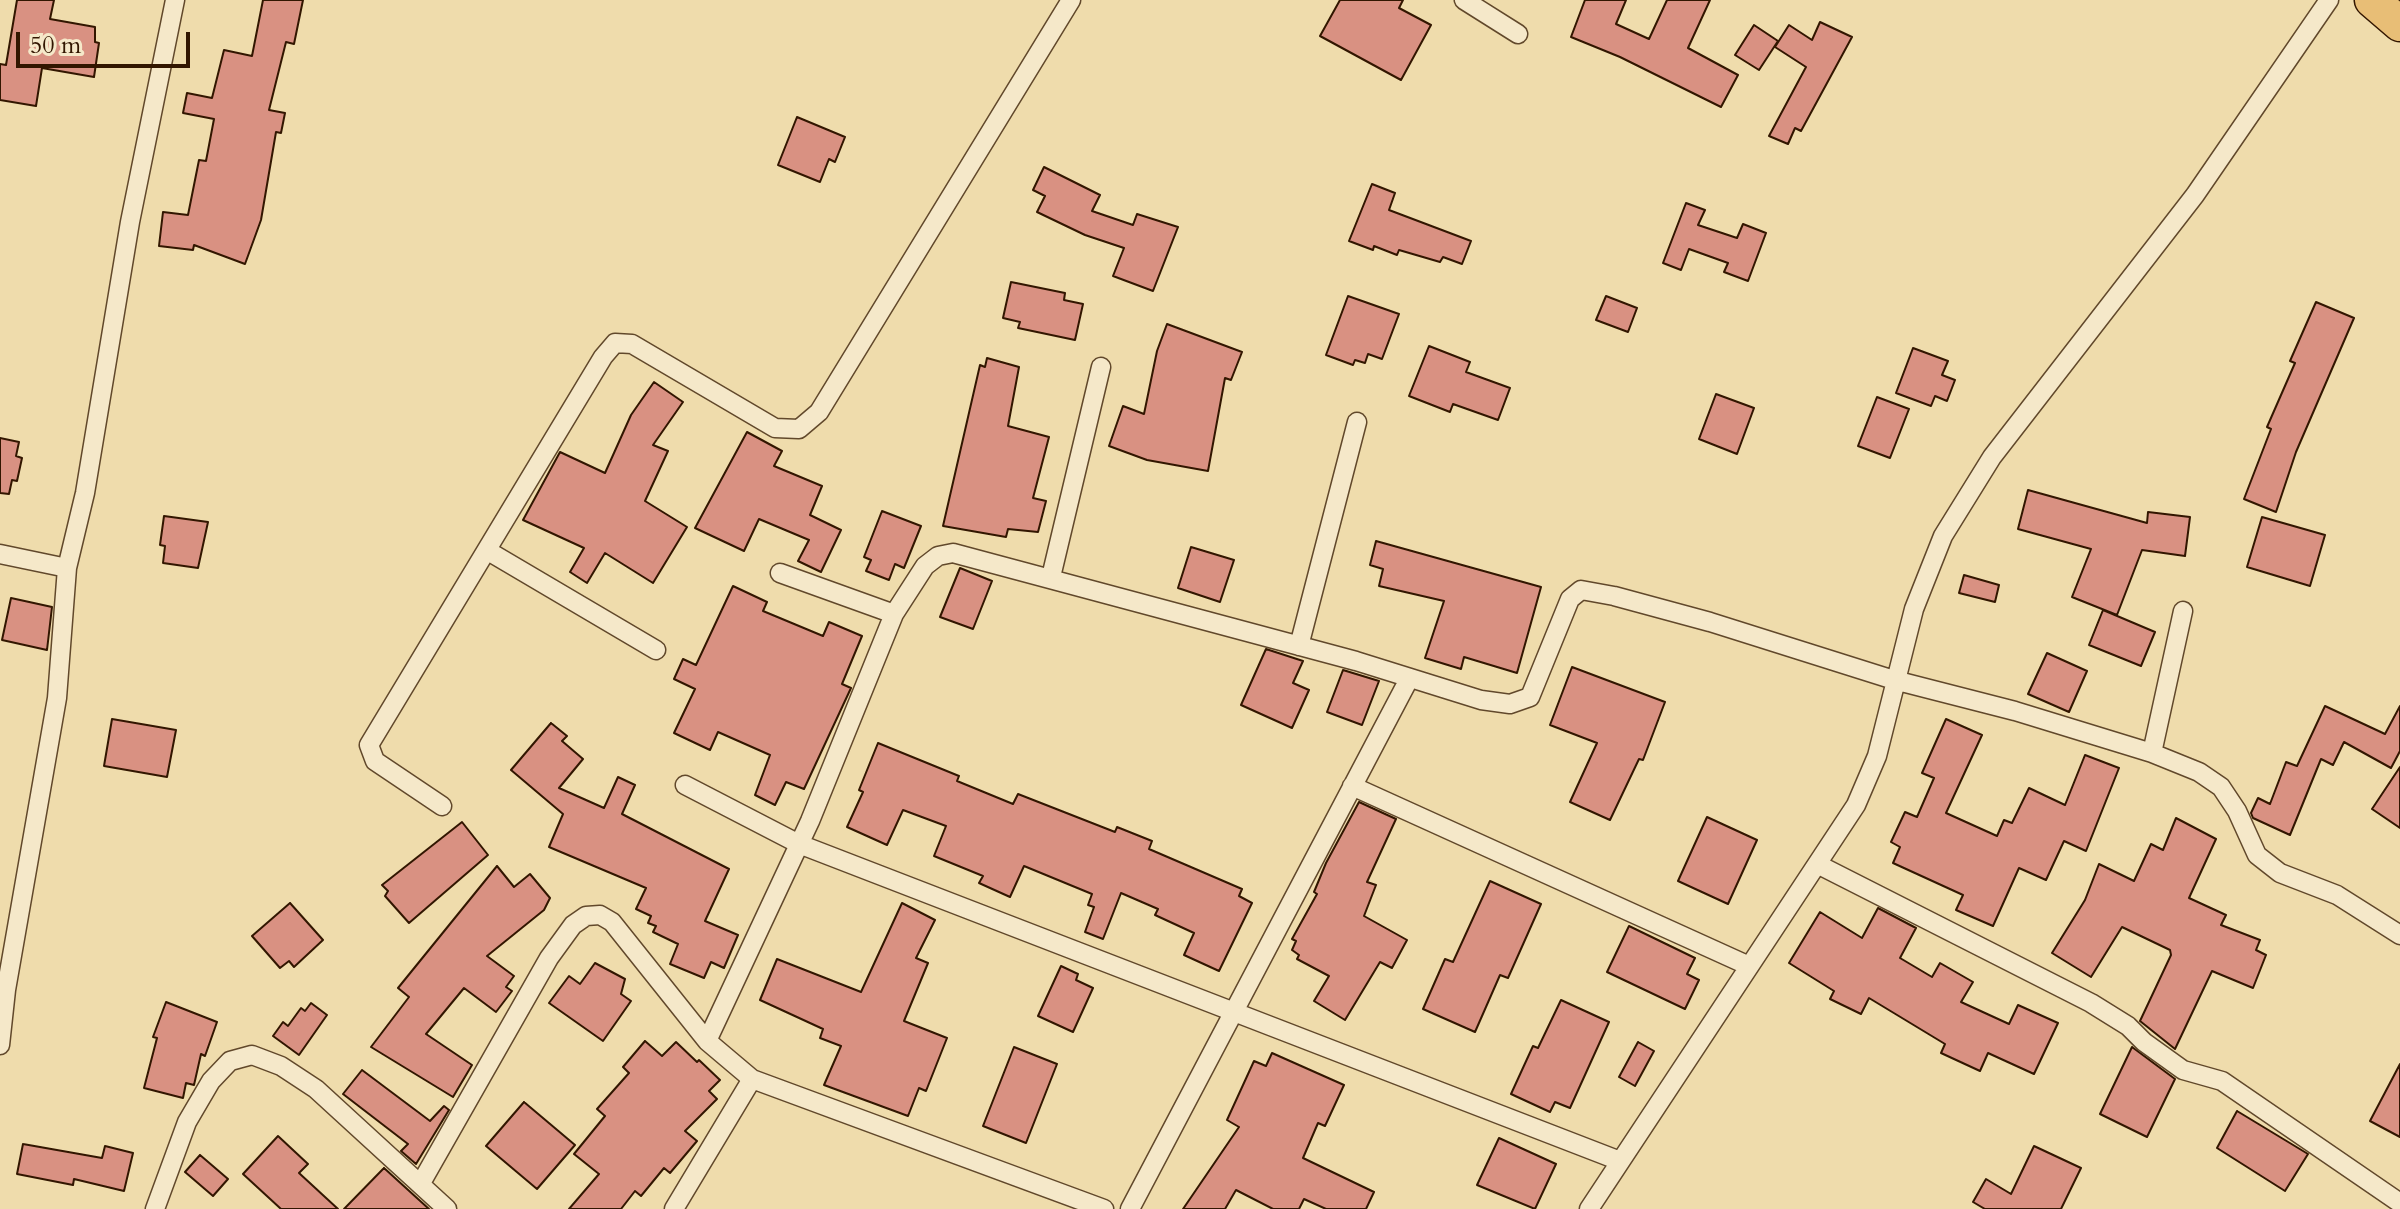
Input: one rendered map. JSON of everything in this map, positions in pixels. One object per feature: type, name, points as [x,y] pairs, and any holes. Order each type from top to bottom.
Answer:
[{"type":"highway","points":[[2372,0],[2400,24]]},
{"type":"street","points":[[0,1045],[6,990],[57,698],[67,568],[85,493],[130,222],[175,0]]},
{"type":"street","points":[[442,806],[375,761],[369,745],[375,730],[488,551],[603,357],[615,343],[632,344],[775,428],[799,429],[819,412],[1071,0]]},
{"type":"street","points":[[1464,0],[1518,34]]},
{"type":"street","points":[[1589,1209],[1747,965],[1856,805],[1877,756],[1914,609],[1943,536],[1992,457],[2195,195],[2329,0]]},
{"type":"street","points":[[1051,577],[1101,367]]},
{"type":"street","points":[[1299,646],[1357,422]]},
{"type":"street","points":[[488,551],[656,650]]},
{"type":"street","points":[[707,1041],[799,844],[894,614],[925,566],[938,556],[953,553],[1051,577],[1409,679],[1510,704],[1530,697],[1570,599],[1581,590],[1710,622],[1894,680],[2015,711],[2152,753],[2199,772],[2221,787],[2237,811],[2257,855],[2280,873],[2337,895],[2400,935]]},
{"type":"street","points":[[0,554],[67,568]]},
{"type":"street","points":[[780,573],[894,614]]},
{"type":"street","points":[[2152,753],[2183,611]]},
{"type":"street","points":[[1130,1209],[1409,679]]},
{"type":"street","points":[[685,785],[799,844],[1233,1009],[1620,1161]]},
{"type":"street","points":[[1352,786],[1747,965]]},
{"type":"street","points":[[1817,864],[2091,1003],[2128,1026],[2144,1042],[2183,1070],[2222,1081],[2400,1203]]},
{"type":"street","points":[[421,1183],[549,958],[573,925],[586,916],[600,915],[612,922],[707,1041],[752,1079],[1104,1209]]},
{"type":"street","points":[[155,1209],[187,1122],[211,1081],[230,1061],[252,1055],[281,1066],[316,1089],[447,1209]]},
{"type":"street","points":[[674,1209],[752,1079]]},
{"type":"building","points":[[17,0],[54,0],[50,19],[95,27],[95,42],[99,43],[94,77],[42,68],[36,106],[0,100],[0,64],[6,65]]},
{"type":"building","points":[[263,0],[303,0],[294,44],[286,42],[269,110],[285,113],[281,133],[276,132],[261,220],[245,264],[194,245],[193,250],[159,246],[163,212],[188,215],[199,160],[206,161],[214,119],[183,113],[187,93],[212,98],[224,50],[252,56]]},
{"type":"building","points":[[1340,0],[1403,0],[1399,8],[1431,25],[1401,80],[1320,36]]},
{"type":"building","points":[[1585,0],[1626,0],[1616,24],[1649,39],[1667,0],[1710,0],[1688,48],[1738,75],[1721,107],[1620,57],[1571,37]]},
{"type":"building","points":[[1820,22],[1852,37],[1801,131],[1795,128],[1788,144],[1769,136],[1806,67],[1775,47],[1789,25],[1812,40]]},
{"type":"building","points":[[1754,25],[1778,41],[1759,70],[1735,55]]},
{"type":"building","points":[[797,117],[845,137],[835,162],[829,159],[820,182],[778,165]]},
{"type":"building","points":[[1044,167],[1100,195],[1092,211],[1133,225],[1137,214],[1178,227],[1153,291],[1113,276],[1124,248],[1085,235],[1037,212],[1045,196],[1033,190]]},
{"type":"building","points":[[1372,184],[1395,193],[1389,210],[1471,241],[1462,264],[1443,257],[1440,262],[1399,250],[1397,255],[1349,241]]},
{"type":"building","points":[[1686,203],[1705,210],[1698,225],[1737,238],[1743,224],[1766,233],[1748,281],[1724,272],[1728,263],[1689,249],[1681,270],[1663,263]]},
{"type":"building","points":[[1011,282],[1065,293],[1064,300],[1083,304],[1075,340],[1018,328],[1020,322],[1003,318]]},
{"type":"building","points":[[1348,296],[1399,314],[1382,359],[1368,354],[1365,363],[1355,360],[1353,365],[1326,355]]},
{"type":"building","points":[[1606,296],[1637,308],[1628,332],[1596,320]]},
{"type":"building","points":[[2316,302],[2354,318],[2296,452],[2276,512],[2244,499],[2271,429],[2267,427],[2295,363],[2290,361]]},
{"type":"building","points":[[1167,324],[1242,352],[1231,380],[1225,378],[1208,471],[1147,460],[1109,446],[1123,406],[1144,414],[1157,351]]},
{"type":"building","points":[[1429,346],[1470,362],[1466,372],[1510,388],[1498,420],[1453,404],[1450,412],[1409,396]]},
{"type":"building","points":[[1913,348],[1948,361],[1942,375],[1955,380],[1947,401],[1935,396],[1931,406],[1896,393]]},
{"type":"building","points":[[987,358],[1019,367],[1008,426],[1049,437],[1033,498],[1046,501],[1038,532],[1008,529],[1006,537],[943,526],[980,365],[985,367]]},
{"type":"building","points":[[654,382],[683,402],[653,445],[668,451],[645,501],[687,527],[653,583],[605,553],[587,583],[570,572],[584,548],[523,520],[560,452],[605,473],[631,415]]},
{"type":"building","points":[[1716,394],[1754,408],[1737,454],[1699,439]]},
{"type":"building","points":[[1877,397],[1909,409],[1890,458],[1858,446]]},
{"type":"building","points":[[747,432],[782,451],[774,466],[822,486],[810,515],[841,530],[821,572],[798,561],[809,540],[759,519],[744,551],[695,528]]},
{"type":"building","points":[[0,438],[19,442],[16,456],[22,458],[17,481],[12,480],[9,494],[0,493]]},
{"type":"building","points":[[2028,490],[2147,523],[2148,512],[2190,517],[2185,556],[2142,550],[2117,615],[2072,597],[2091,549],[2018,529]]},
{"type":"building","points":[[882,511],[921,526],[904,568],[895,564],[889,580],[866,571],[871,560],[864,557]]},
{"type":"building","points":[[164,516],[208,522],[198,568],[163,563],[165,546],[160,545]]},
{"type":"building","points":[[2262,517],[2325,535],[2310,586],[2247,567]]},
{"type":"building","points":[[1376,541],[1541,587],[1517,673],[1464,657],[1461,669],[1425,658],[1444,601],[1379,586],[1383,569],[1370,565]]},
{"type":"building","points":[[1191,547],[1234,560],[1220,602],[1178,588]]},
{"type":"building","points":[[960,568],[992,581],[973,629],[940,617]]},
{"type":"building","points":[[1964,575],[1999,585],[1995,602],[1959,593]]},
{"type":"building","points":[[733,586],[767,602],[763,611],[823,636],[829,622],[862,636],[842,684],[851,688],[804,789],[786,782],[775,805],[755,795],[770,755],[718,732],[710,750],[674,733],[695,689],[674,679],[683,659],[696,665]]},
{"type":"building","points":[[11,598],[52,607],[47,650],[2,640]]},
{"type":"building","points":[[2103,610],[2155,632],[2141,666],[2089,645]]},
{"type":"building","points":[[1266,649],[1303,661],[1293,683],[1309,690],[1292,728],[1241,705]]},
{"type":"building","points":[[2047,653],[2087,671],[2069,712],[2028,694]]},
{"type":"building","points":[[1572,667],[1665,702],[1643,760],[1639,759],[1610,820],[1570,802],[1597,743],[1550,725]]},
{"type":"building","points":[[1343,670],[1379,681],[1362,725],[1327,712]]},
{"type":"building","points":[[2325,706],[2385,734],[2400,706],[2400,751],[2391,768],[2344,742],[2333,765],[2321,759],[2290,835],[2253,818],[2251,813],[2258,798],[2270,804],[2286,762],[2297,766]]},
{"type":"building","points":[[112,719],[176,730],[167,777],[104,766]]},
{"type":"building","points":[[1946,719],[1982,735],[1946,813],[1997,836],[2004,820],[2012,823],[2029,788],[2065,805],[2085,755],[2119,768],[2086,851],[2064,841],[2046,880],[2019,868],[1993,926],[1956,910],[1963,895],[1893,863],[1900,847],[1891,842],[1905,812],[1917,817],[1934,778],[1922,773]]},
{"type":"building","points":[[551,723],[567,736],[562,741],[583,759],[559,788],[604,808],[618,777],[635,785],[622,814],[729,869],[705,921],[738,935],[724,968],[711,962],[704,978],[670,964],[678,944],[653,932],[656,926],[648,923],[651,916],[636,909],[646,888],[549,847],[563,814],[511,770]]},
{"type":"building","points":[[878,743],[959,776],[957,781],[1013,804],[1018,794],[1115,832],[1117,827],[1152,841],[1149,849],[1242,889],[1239,896],[1252,903],[1219,971],[1184,955],[1194,933],[1155,915],[1158,909],[1121,893],[1103,939],[1085,932],[1094,907],[1088,905],[1092,894],[1024,866],[1010,897],[979,883],[983,876],[934,856],[946,826],[903,810],[887,845],[847,827],[863,792],[859,790]]},
{"type":"building","points":[[2400,767],[2400,828],[2372,809]]},
{"type":"building","points":[[1359,802],[1396,819],[1367,882],[1376,885],[1364,916],[1407,940],[1392,968],[1380,962],[1345,1020],[1314,1001],[1329,976],[1297,959],[1299,955],[1292,950],[1296,941],[1292,939],[1317,894],[1314,892],[1326,863]]},
{"type":"building","points":[[1707,817],[1757,840],[1728,904],[1678,881]]},
{"type":"building","points":[[2176,818],[2216,839],[2189,898],[2226,915],[2221,925],[2260,940],[2256,950],[2266,955],[2253,988],[2212,971],[2175,1049],[2140,1021],[2171,955],[2170,950],[2122,927],[2091,977],[2052,953],[2085,900],[2099,864],[2134,881],[2151,844],[2163,850]]},
{"type":"building","points":[[462,822],[488,855],[409,923],[385,896],[388,891],[382,885]]},
{"type":"building","points":[[497,866],[514,887],[530,874],[550,898],[544,910],[487,956],[514,976],[506,987],[512,991],[496,1012],[464,988],[426,1034],[472,1065],[453,1097],[371,1047],[409,997],[398,988]]},
{"type":"building","points":[[1490,881],[1541,904],[1508,978],[1500,975],[1475,1032],[1423,1009],[1445,959],[1453,962]]},
{"type":"building","points":[[290,903],[323,940],[294,967],[289,961],[280,968],[252,936]]},
{"type":"building","points":[[902,903],[935,920],[916,958],[928,963],[904,1021],[947,1038],[926,1091],[919,1088],[908,1116],[824,1085],[841,1046],[820,1038],[823,1029],[760,1000],[777,959],[861,992]]},
{"type":"building","points":[[1878,908],[1916,928],[1900,958],[1932,977],[1940,963],[1973,982],[1961,1002],[2009,1024],[2018,1005],[2058,1023],[2034,1074],[1988,1053],[1980,1071],[1941,1053],[1945,1044],[1869,998],[1861,1014],[1830,999],[1834,991],[1789,963],[1820,912],[1862,938]]},
{"type":"building","points":[[1629,926],[1695,958],[1687,974],[1699,980],[1685,1009],[1607,972]]},
{"type":"building","points":[[595,963],[625,979],[621,994],[631,1001],[603,1041],[549,1003],[569,976],[580,984]]},
{"type":"building","points":[[1061,966],[1078,974],[1076,980],[1093,988],[1073,1032],[1038,1016]]},
{"type":"building","points":[[1561,1000],[1609,1022],[1570,1108],[1555,1102],[1550,1112],[1511,1094],[1533,1046],[1538,1048]]},
{"type":"building","points":[[166,1002],[217,1022],[205,1056],[201,1054],[194,1085],[186,1083],[183,1098],[144,1088],[157,1038],[153,1037]]},
{"type":"building","points":[[311,1003],[327,1015],[299,1055],[273,1036],[283,1022],[288,1026],[301,1008],[305,1011]]},
{"type":"building","points":[[645,1041],[662,1056],[676,1042],[697,1062],[699,1060],[720,1080],[709,1091],[717,1099],[685,1131],[697,1141],[670,1173],[664,1168],[641,1196],[635,1191],[621,1209],[569,1209],[599,1174],[574,1154],[605,1116],[597,1109],[629,1073],[623,1067]]},
{"type":"building","points":[[1638,1042],[1654,1051],[1635,1086],[1619,1077]]},
{"type":"building","points":[[1014,1047],[1057,1064],[1026,1143],[983,1126]]},
{"type":"building","points":[[2132,1047],[2175,1079],[2147,1137],[2100,1114]]},
{"type":"building","points":[[1272,1053],[1344,1085],[1325,1126],[1318,1123],[1303,1158],[1374,1192],[1366,1209],[1326,1209],[1304,1199],[1299,1209],[1273,1209],[1236,1190],[1225,1209],[1183,1209],[1239,1127],[1227,1120],[1254,1061],[1266,1066]]},
{"type":"building","points":[[2400,1064],[2400,1137],[2370,1121]]},
{"type":"building","points":[[362,1070],[430,1121],[444,1106],[449,1110],[416,1164],[401,1151],[408,1144],[343,1094]]},
{"type":"building","points":[[524,1102],[575,1145],[537,1189],[486,1146]]},
{"type":"building","points":[[2237,1111],[2308,1154],[2285,1191],[2217,1148]]},
{"type":"building","points":[[278,1136],[308,1164],[299,1173],[338,1209],[281,1209],[243,1174]]},
{"type":"building","points":[[1499,1138],[1556,1164],[1535,1209],[1477,1185]]},
{"type":"building","points":[[23,1144],[102,1158],[105,1146],[133,1153],[124,1191],[74,1179],[73,1185],[17,1174]]},
{"type":"building","points":[[2034,1146],[2081,1168],[2061,1209],[1985,1209],[1973,1202],[1986,1179],[2011,1194]]},
{"type":"building","points":[[200,1155],[228,1179],[213,1196],[185,1172]]},
{"type":"building","points":[[384,1168],[429,1209],[344,1209]]}]
